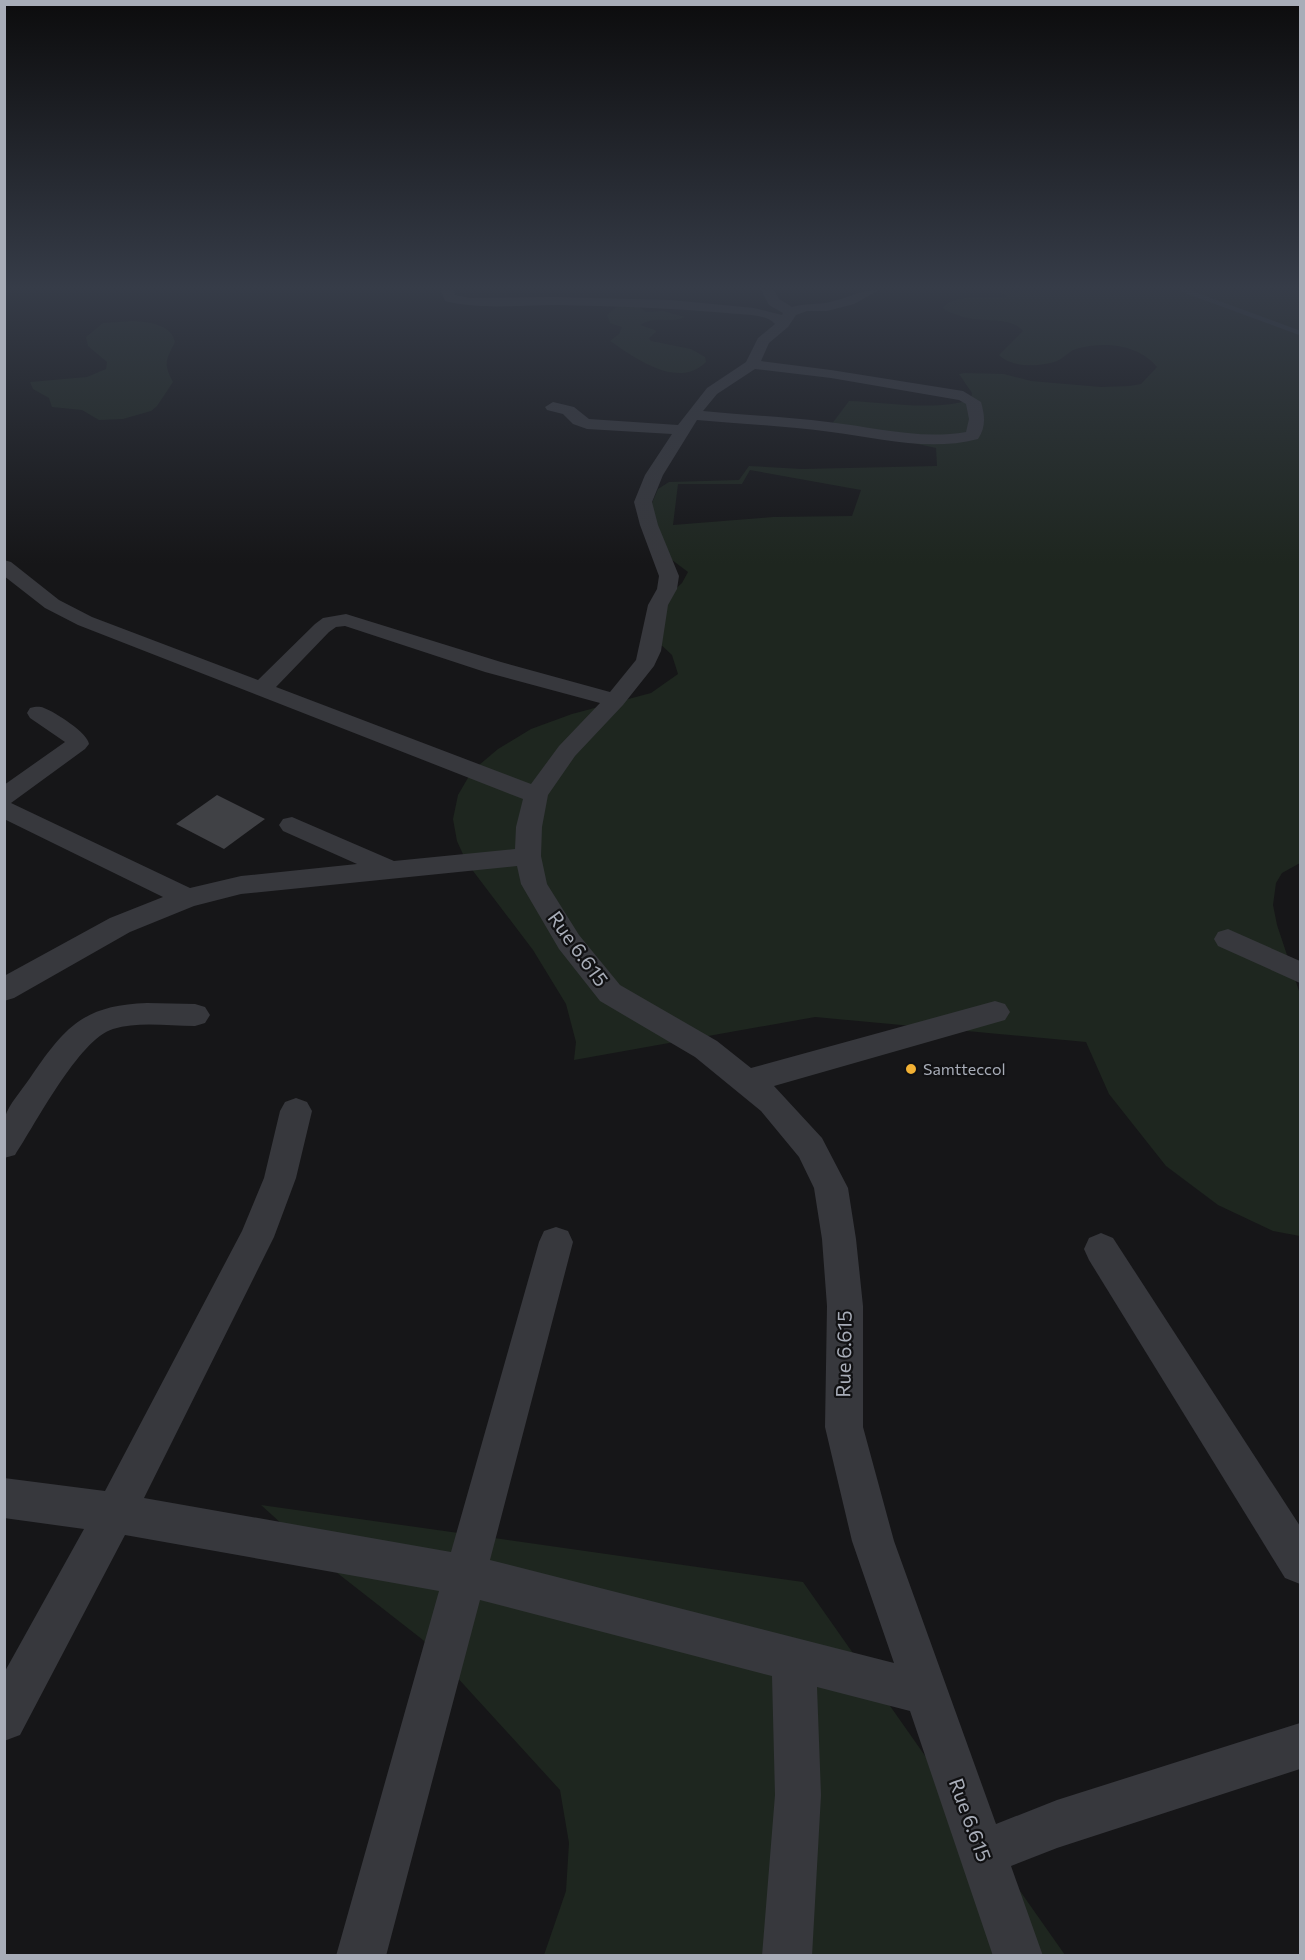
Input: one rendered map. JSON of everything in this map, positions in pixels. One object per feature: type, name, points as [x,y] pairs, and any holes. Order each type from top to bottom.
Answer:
[{"type":"street","points":[[4,566],[52,604],[85,621],[536,795],[567,751],[615,700],[646,662],[650,651],[652,625],[658,605],[667,589],[667,568],[649,525],[643,502],[654,475],[688,422],[712,391],[726,381]]},
{"type":"street","points":[[553,407],[576,413],[579,421],[587,424],[688,422],[828,427],[934,440],[957,440],[972,436],[976,430],[977,415],[973,402],[963,396],[876,381]]},
{"type":"street","points":[[262,689],[322,628],[330,622],[346,620],[493,667],[615,700]]},
{"type":"street","points":[[4,797],[77,744],[77,739],[38,713]]},
{"type":"street","name":"Rue 6.615","points":[[536,795],[529,827],[528,856],[534,884],[568,942],[610,993],[706,1049],[772,1102],[811,1148],[831,1188],[839,1239],[845,1306],[844,1427],[873,1541],[1018,1956]]},
{"type":"street","points":[[4,809],[187,898]]},
{"type":"street","points":[[292,825],[388,869]]},
{"type":"street","points":[[4,990],[35,970],[120,925],[187,898],[241,885],[528,856]]},
{"type":"street","points":[[1228,939],[1300,973]]},
{"type":"street","points":[[746,1082],[995,1011]]},
{"type":"street","points":[[4,1145],[72,1043],[97,1022],[122,1016],[195,1015]]},
{"type":"street","points":[[4,1719],[115,1513],[257,1237],[280,1178],[296,1111]]},
{"type":"street","points":[[361,1956],[556,1242]]},
{"type":"street","points":[[1101,1250],[1300,1563]]},
{"type":"street","points":[[4,1498],[115,1513],[465,1575],[925,1693]]},
{"type":"street","points":[[787,1956],[798,1795],[794,1659]]},
{"type":"street","points":[[982,1854],[1057,1824],[1300,1746]]},
{"type":"shaded area","points":[[964,381],[1036,381],[1101,387],[1141,384],[1143,381],[1300,381],[1300,863],[1282,873],[1276,883],[1273,905],[1277,925],[1300,994],[1300,1236],[1273,1231],[1218,1205],[1166,1166],[1109,1094],[1086,1042],[815,1017],[574,1060],[576,1042],[566,1004],[533,950],[467,863],[457,841],[453,819],[458,795],[472,771],[498,749],[531,729],[572,714],[651,693],[678,674],[672,655],[657,641],[667,597],[682,583],[688,572],[660,551],[645,519],[658,489],[669,482],[739,480],[749,466],[802,469],[937,466],[936,448],[831,425],[849,401],[927,406],[958,403],[971,399],[972,393]],"holes":[[[750,470],[861,490],[852,516],[773,517],[673,525],[678,484],[742,484]]]},
{"type":"shaded area","points":[[30,382],[173,382],[151,411],[123,419],[99,420],[82,410],[52,407],[49,398],[33,389]]},
{"type":"shaded area","points":[[261,1505],[803,1582],[1065,1955],[544,1955],[566,1891],[569,1843],[560,1790],[423,1640],[327,1565]]},
{"type":"building","points":[[217,795],[265,819],[224,849],[176,824]]},
{"type":"place","name":"Samtteccol","points":[[911,1069]]}]
